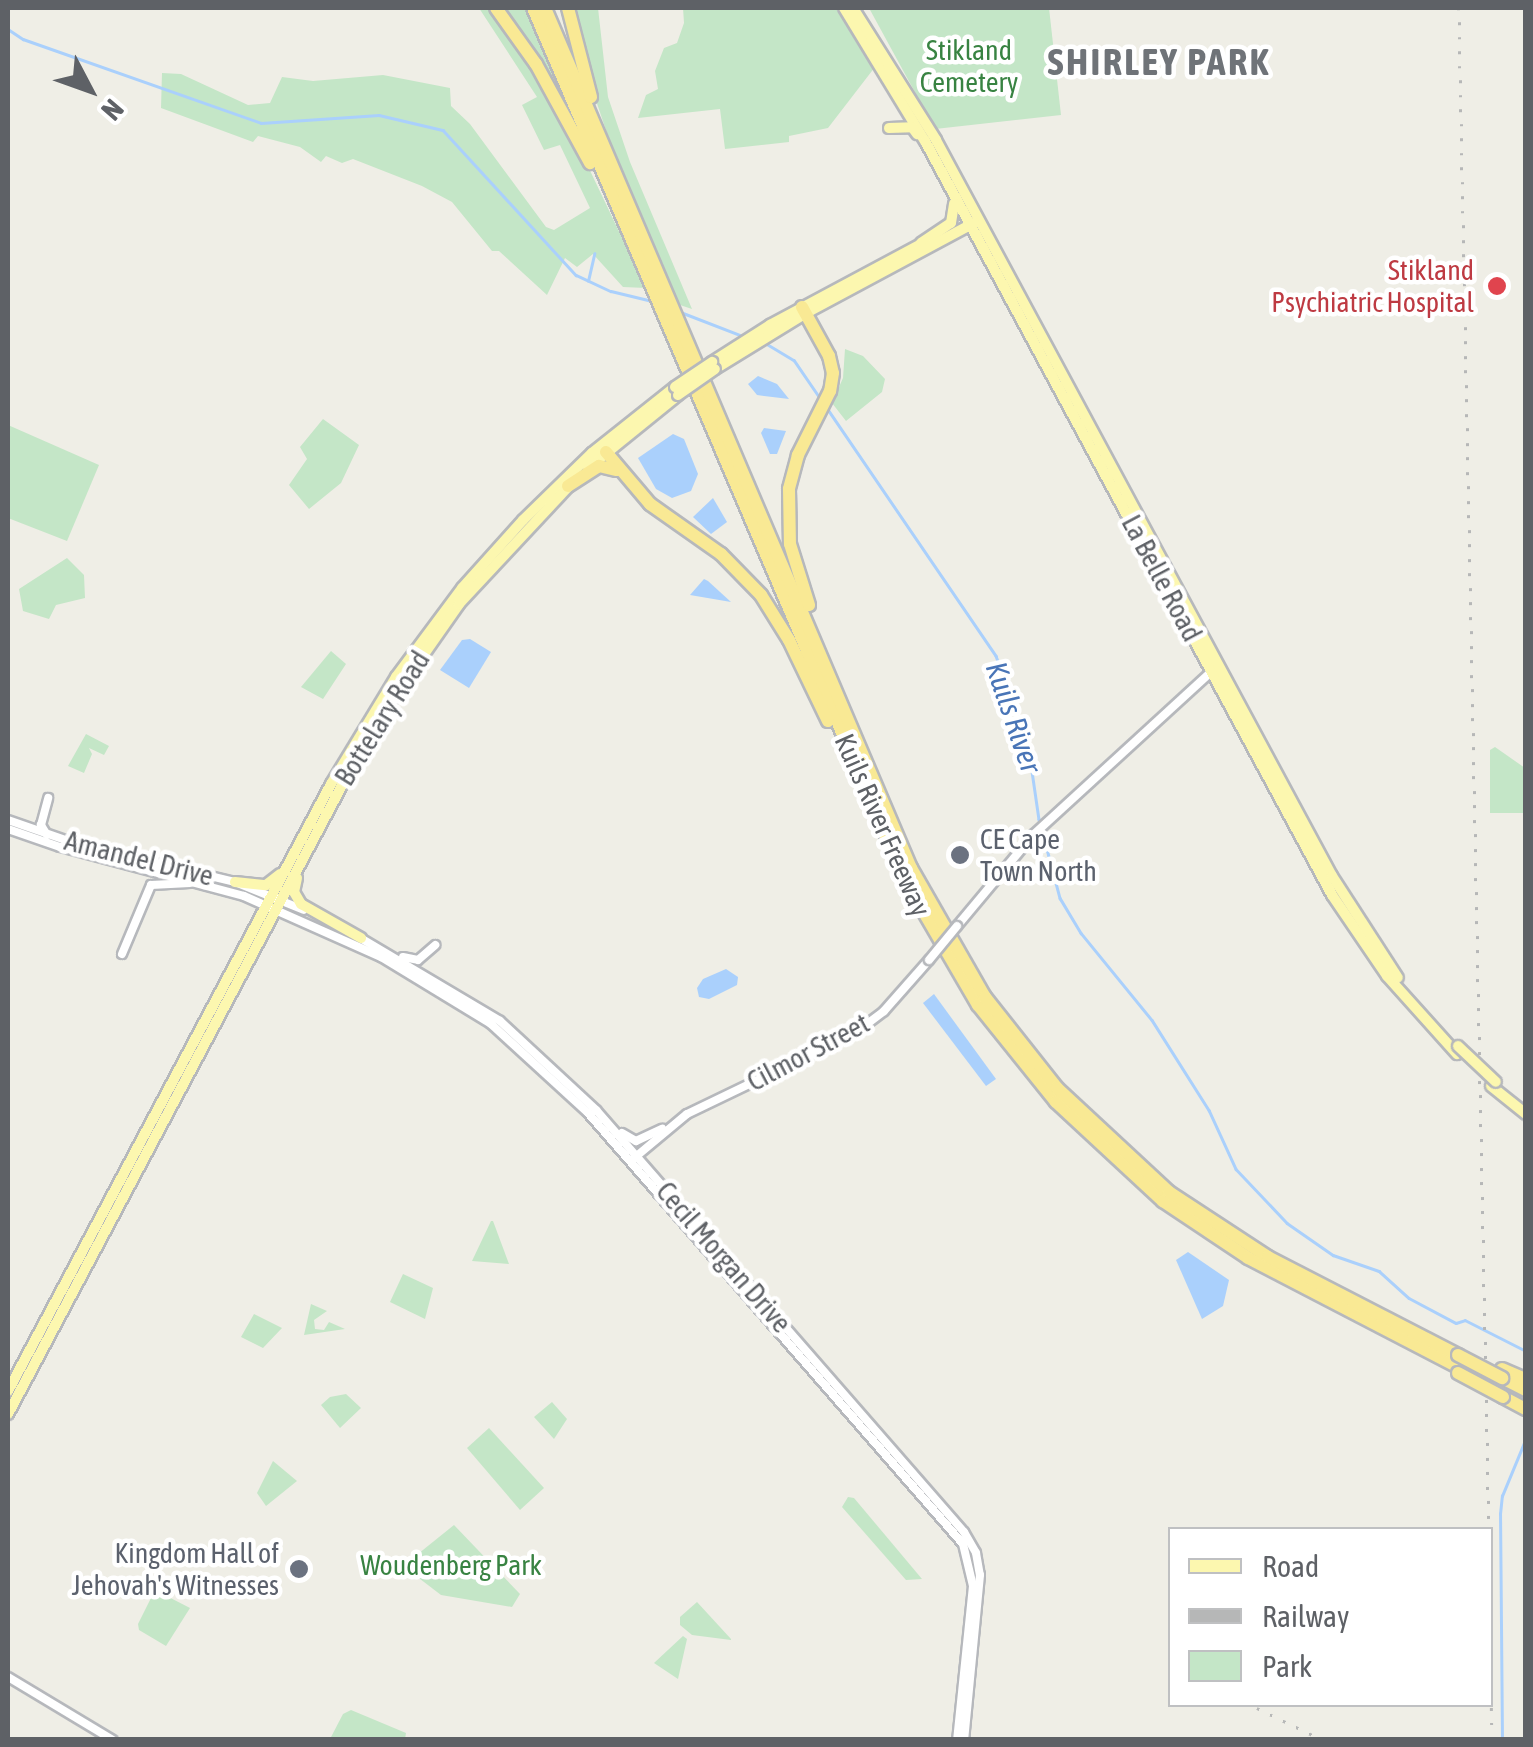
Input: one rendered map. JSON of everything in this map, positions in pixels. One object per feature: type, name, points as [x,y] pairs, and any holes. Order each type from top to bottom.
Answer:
[{"type":"highway","points":[[496,8],[549,86],[630,239]]},
{"type":"highway","name":"Kuils River Freeway","points":[[533,8],[892,837],[985,997],[1038,1067],[1111,1143],[1169,1192],[1244,1244],[1433,1342],[1458,1361]]},
{"type":"highway","name":"Kuils River Freeway","points":[[545,8],[933,934],[978,1006],[1020,1062],[1079,1127],[1136,1180],[1210,1234],[1278,1275],[1401,1338],[1458,1361]]},
{"type":"highway","points":[[568,8],[574,44],[612,166]]},
{"type":"highway","points":[[804,310],[829,356],[832,384],[798,454],[790,489],[788,523],[794,564],[892,837]]},
{"type":"highway","points":[[606,452],[650,504],[741,572],[768,604],[892,837]]},
{"type":"highway","points":[[568,486],[603,465],[627,478]]},
{"type":"highway","points":[[1458,1361],[1526,1390]]},
{"type":"highway","points":[[1458,1361],[1502,1383],[1526,1402]]},
{"type":"highway","points":[[1502,1383],[1526,1379]]},
{"type":"highway","points":[[1502,1383],[1526,1409]]},
{"type":"main road","name":"La Belle Road","points":[[844,8],[900,97],[949,186],[974,220],[1215,668]]},
{"type":"main road","name":"La Belle Road","points":[[853,8],[929,128],[1007,293],[1352,911],[1411,995],[1457,1050],[1526,1114]]},
{"type":"main road","points":[[900,97],[903,118],[888,128],[912,128],[925,141]]},
{"type":"main road","points":[[922,247],[955,217],[949,186]]},
{"type":"main road","name":"Bottelary Road","points":[[8,1414],[368,719],[462,588],[571,472],[677,391],[774,327],[974,220]]},
{"type":"main road","points":[[922,247],[959,237],[970,239],[1007,293]]},
{"type":"main road","name":"Bottelary Road","points":[[8,1392],[373,727],[444,624],[516,539],[568,486],[677,391]]},
{"type":"main road","points":[[326,813],[294,892],[304,906],[361,938]]},
{"type":"main road","points":[[235,882],[271,884],[300,844]]},
{"type":"main road","name":"La Belle Road","points":[[1494,1084],[1526,1106]]},
{"type":"street","name":"Cilmor Street","points":[[634,1158],[675,1122],[855,1033],[884,1011],[1034,835],[1215,668]]},
{"type":"street","points":[[48,798],[40,825],[48,835]]},
{"type":"street","name":"Amandel Drive","points":[[8,820],[48,835],[235,882],[274,902]]},
{"type":"street","name":"Amandel Drive","points":[[8,828],[60,848],[274,902]]},
{"type":"street","points":[[122,954],[151,885],[194,882]]},
{"type":"street","name":"Cecil Morgan Drive","points":[[274,902],[380,947],[500,1021],[614,1130],[963,1544],[972,1586],[960,1740]]},
{"type":"street","name":"Cecil Morgan Drive","points":[[274,902],[382,957],[491,1024],[634,1158]]},
{"type":"street","points":[[380,947],[414,960],[435,945]]},
{"type":"street","points":[[614,1130],[639,1141],[675,1122]]},
{"type":"street","points":[[8,1677],[114,1740]]},
{"type":"green space","points":[[479,8],[490,8],[525,54],[584,158],[646,288],[623,287],[593,254],[577,267],[565,258],[547,295],[499,251],[492,251],[452,202],[422,186],[353,159],[342,163],[326,156],[321,162],[300,147],[258,136],[253,142],[161,108],[162,73],[181,74],[248,105],[270,103],[282,77],[313,81],[383,75],[450,88],[451,106],[470,124],[546,227],[554,230],[590,208],[560,145],[544,150],[522,105],[537,97]]},
{"type":"green space","points":[[501,8],[527,8],[567,100],[563,102]]},
{"type":"green space","points":[[571,8],[598,8],[608,97],[630,162],[692,309],[677,304],[616,160],[579,50]]},
{"type":"green space","points":[[683,8],[836,8],[875,67],[828,128],[789,136],[789,142],[725,149],[720,109],[638,118],[646,95],[658,89],[655,71],[664,48],[677,43],[684,23]]},
{"type":"green space","name":"Stikland Cemetery","points":[[869,8],[1049,8],[1061,115],[935,129]]},
{"type":"green space","points":[[845,349],[863,356],[885,379],[882,392],[846,421],[832,403],[843,378]]},
{"type":"green space","points":[[323,419],[359,445],[341,483],[309,509],[289,485],[307,459],[300,447]]},
{"type":"green space","points":[[8,425],[99,465],[67,541],[8,518]]},
{"type":"green space","points":[[67,558],[84,575],[85,598],[56,605],[49,619],[23,611],[19,589]]},
{"type":"green space","points":[[331,651],[346,664],[323,699],[301,687]]},
{"type":"green space","points":[[86,734],[109,746],[104,755],[89,748],[92,754],[84,773],[68,766]]},
{"type":"green space","points":[[1495,747],[1525,768],[1525,813],[1490,813],[1490,750]]},
{"type":"green space","points":[[493,1221],[509,1264],[472,1261]]},
{"type":"green space","points":[[403,1274],[433,1288],[425,1319],[390,1302]]},
{"type":"green space","points":[[311,1304],[327,1311],[314,1320],[315,1329],[324,1330],[329,1322],[345,1329],[304,1335]]},
{"type":"green space","points":[[254,1314],[282,1328],[263,1348],[241,1337]]},
{"type":"green space","points":[[346,1394],[361,1408],[340,1428],[321,1405],[330,1397]]},
{"type":"green space","points":[[552,1402],[567,1419],[554,1439],[534,1417]]},
{"type":"green space","points":[[489,1428],[544,1488],[520,1510],[467,1448]]},
{"type":"green space","points":[[273,1461],[297,1481],[266,1506],[257,1493]]},
{"type":"green space","points":[[848,1497],[854,1498],[922,1579],[906,1580],[842,1507]]},
{"type":"green space","name":"Woudenberg Park","points":[[454,1525],[520,1594],[512,1607],[441,1595],[407,1569],[408,1562]]},
{"type":"green space","points":[[155,1590],[190,1608],[166,1646],[139,1630],[138,1624]]},
{"type":"green space","points":[[697,1602],[731,1640],[692,1635],[680,1625],[680,1617]]},
{"type":"green space","points":[[683,1636],[687,1639],[678,1679],[654,1663]]},
{"type":"green space","points":[[351,1710],[406,1733],[405,1739],[330,1739],[343,1714]]},
{"type":"water","points":[[758,376],[777,384],[789,399],[757,395],[748,384]]},
{"type":"water","points":[[764,428],[786,431],[777,454],[770,454],[761,433]]},
{"type":"water","points":[[673,434],[684,439],[698,474],[691,491],[672,498],[656,489],[638,458]]},
{"type":"water","points":[[713,498],[727,522],[711,534],[693,517]]},
{"type":"water","points":[[704,579],[708,581],[731,602],[690,595]]},
{"type":"water","points":[[470,639],[491,652],[469,688],[440,670],[462,640]]},
{"type":"water","points":[[726,969],[738,977],[737,985],[709,999],[699,997],[697,988],[703,979]]},
{"type":"water","points":[[934,994],[996,1079],[986,1086],[923,1003]]},
{"type":"water","points":[[1188,1252],[1229,1280],[1223,1306],[1202,1319],[1176,1260]]},
{"type":"waterway","points":[[8,29],[23,39],[261,123],[379,115],[443,130],[576,275],[611,291],[652,301]]},
{"type":"waterway","points":[[588,281],[594,254]]},
{"type":"waterway","name":"Kuils River","points":[[678,311],[745,337]]},
{"type":"waterway","name":"Kuils River","points":[[767,344],[794,360],[820,398]]},
{"type":"waterway","name":"Kuils River","points":[[827,408],[996,656],[1027,737],[1039,819],[1060,898],[1081,933],[1152,1020],[1209,1110],[1236,1169],[1287,1223],[1333,1255],[1379,1271],[1409,1298],[1456,1323],[1465,1320],[1526,1351]]},
{"type":"waterway","points":[[1502,1740],[1500,1514],[1502,1496],[1526,1438]]},
{"type":"railway","points":[[1459,8],[1489,1527]]},
{"type":"railway","points":[[1492,1707],[1492,1740]]},
{"type":"railway","points":[[1257,1708],[1323,1740]]},
{"type":"place","name":"Stikland Psychiatric Hospital","points":[[1497,286]]},
{"type":"place","name":"CE Cape Town North","points":[[960,855]]},
{"type":"place","name":"Kingdom Hall of Jehovah's Witnesses","points":[[299,1569]]},
{"type":"district","name":"SHIRLEY PARK","points":[[1159,62]]}]
